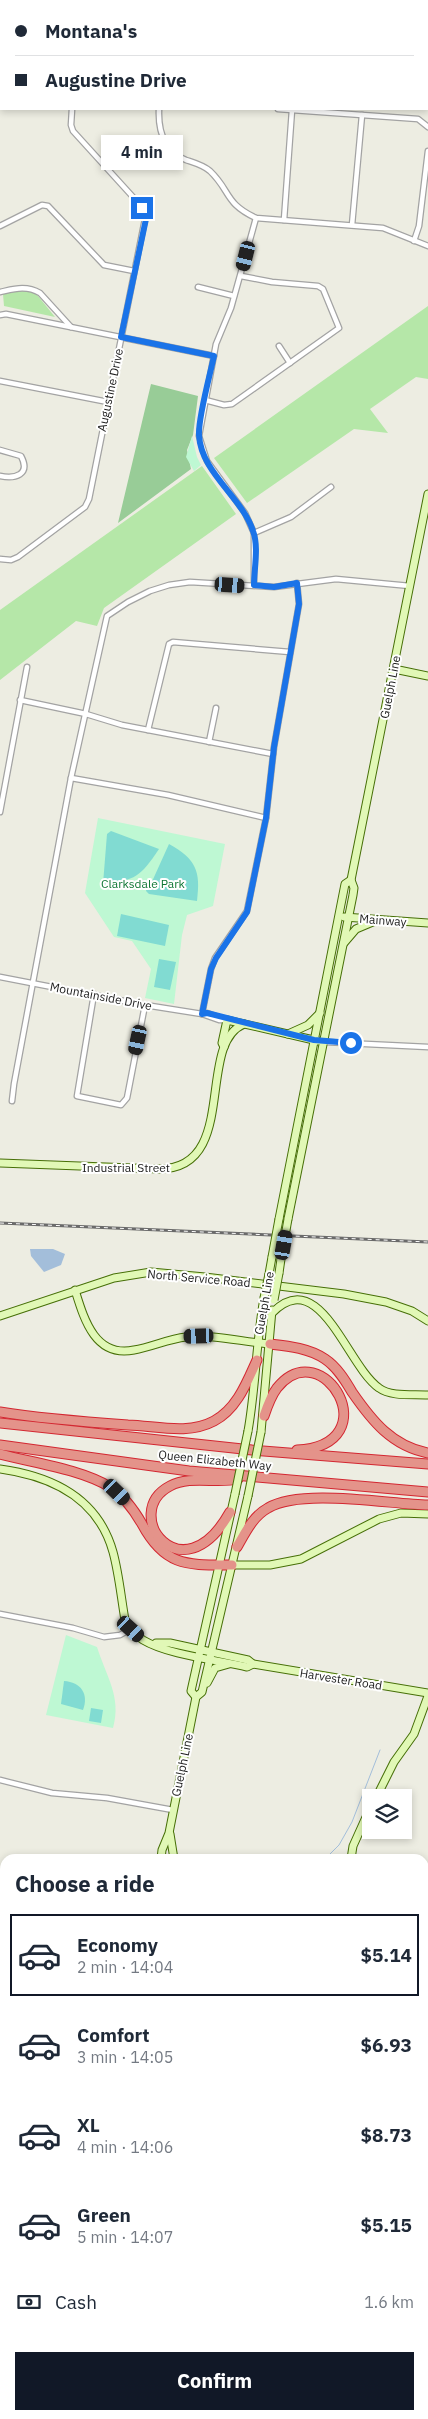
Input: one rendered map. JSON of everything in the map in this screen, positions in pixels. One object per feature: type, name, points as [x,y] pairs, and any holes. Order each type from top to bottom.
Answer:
[{"type":"highway","points":[[270,1344],[304,1350],[326,1359],[342,1376],[369,1415],[386,1434],[408,1448],[428,1453]]},
{"type":"highway","points":[[0,1412],[43,1419],[191,1429],[215,1421],[229,1411],[246,1384],[257,1360]]},
{"type":"highway","points":[[252,1450],[299,1450],[327,1443],[340,1428],[343,1403],[340,1393],[330,1382],[318,1375],[302,1374],[290,1377],[276,1389],[264,1416]]},
{"type":"highway","name":"Queen Elizabeth Way","points":[[0,1423],[252,1450],[428,1464]]},
{"type":"highway","name":"Queen Elizabeth Way","points":[[0,1444],[78,1457],[248,1477],[428,1492]]},
{"type":"highway","points":[[0,1454],[86,1476],[108,1486],[125,1500],[158,1549],[168,1557],[184,1563],[232,1565]]},
{"type":"highway","points":[[230,1512],[218,1532],[206,1543],[196,1548],[183,1550],[162,1541],[156,1533],[150,1516],[157,1498],[172,1485],[191,1481],[230,1481],[248,1477]]},
{"type":"highway","points":[[237,1547],[256,1517],[267,1508],[281,1502],[318,1498],[428,1505]]},
{"type":"main road","name":"Guelph Line","points":[[202,1692],[237,1547],[264,1416],[272,1313],[288,1219],[325,1042],[354,888],[351,880],[428,494]]},
{"type":"main road","points":[[394,669],[428,676]]},
{"type":"main road","name":"Guelph Line","points":[[163,1854],[169,1833],[172,1810],[196,1698],[191,1691],[248,1430],[257,1360],[257,1343],[279,1218],[345,884],[351,880]]},
{"type":"main road","name":"Mainway","points":[[339,916],[428,923]]},
{"type":"main road","points":[[342,950],[347,939],[354,931],[377,920]]},
{"type":"main road","points":[[288,1034],[308,1026],[320,1013]]},
{"type":"main road","name":"Mountainside Drive","points":[[227,1020],[325,1042]]},
{"type":"main road","name":"Industrial Street","points":[[224,1047],[222,1043],[227,1020]]},
{"type":"main road","name":"Industrial Street","points":[[0,1163],[159,1169],[175,1168],[183,1164],[196,1154],[206,1137],[224,1047],[232,1029],[244,1024]]},
{"type":"main road","name":"North Service Road","points":[[0,1316],[74,1290],[138,1273],[205,1277],[344,1294],[386,1302],[412,1311],[428,1321]]},
{"type":"main road","points":[[74,1290],[84,1319],[93,1336],[99,1342],[118,1351],[134,1351],[186,1337],[208,1336],[270,1344]]},
{"type":"main road","points":[[272,1313],[278,1306],[292,1299],[299,1298],[309,1302],[321,1311],[375,1385],[388,1393],[428,1395]]},
{"type":"main road","points":[[0,1468],[31,1474],[52,1481],[77,1498],[92,1512],[105,1531],[112,1550],[125,1620],[131,1629]]},
{"type":"main road","points":[[232,1565],[270,1565],[301,1559],[379,1518],[401,1513],[428,1514]]},
{"type":"main road","name":"Harvester Road","points":[[131,1629],[143,1640],[169,1650],[248,1660],[253,1664]]},
{"type":"main road","name":"Harvester Road","points":[[210,1655],[235,1664],[247,1666],[253,1664],[428,1695]]},
{"type":"main road","points":[[196,1698],[202,1692],[215,1668],[225,1664],[235,1664]]},
{"type":"main road","points":[[380,1789],[394,1762],[414,1734],[428,1695]]},
{"type":"main road","points":[[352,1854],[353,1846],[362,1826]]},
{"type":"main road","name":"Guelph Line","points":[[169,1833],[173,1854]]},
{"type":"street","name":"Augustine Drive","points":[[0,559],[11,560],[18,557],[85,507],[89,499],[146,219],[142,208],[73,131],[71,125],[72,110]]},
{"type":"street","points":[[159,110],[160,131],[168,148],[176,156],[209,170],[233,204],[256,218],[352,225],[390,230],[428,246]]},
{"type":"street","points":[[284,220],[292,110],[418,118],[428,127]]},
{"type":"street","points":[[352,225],[362,115]]},
{"type":"street","points":[[414,241],[419,226],[428,151]]},
{"type":"street","points":[[0,226],[42,206],[48,206],[104,265],[134,272]]},
{"type":"street","points":[[254,585],[254,533],[245,514],[201,448],[199,430],[214,356],[241,276],[256,218]]},
{"type":"street","points":[[205,400],[224,405],[232,404],[339,328],[324,289],[318,286],[272,282],[241,276]]},
{"type":"street","points":[[0,292],[26,287],[33,289],[40,293],[71,327]]},
{"type":"street","points":[[198,287],[234,296]]},
{"type":"street","points":[[0,316],[6,314],[214,356]]},
{"type":"street","points":[[279,346],[290,363]]},
{"type":"street","points":[[0,381],[108,402]]},
{"type":"street","points":[[0,450],[21,456],[25,463],[24,470],[20,475],[15,477],[0,476]]},
{"type":"street","points":[[254,533],[291,517],[331,487]]},
{"type":"street","points":[[12,1101],[71,778],[107,616],[128,602],[169,585],[190,582],[274,587],[336,579],[410,586]]},
{"type":"street","points":[[202,1014],[211,969],[216,958],[247,912],[266,818],[273,754],[299,604],[297,583]]},
{"type":"street","points":[[148,730],[169,644],[173,642],[290,652]]},
{"type":"street","points":[[0,812],[26,666]]},
{"type":"street","points":[[20,700],[86,714],[122,725],[273,754]]},
{"type":"street","points":[[209,742],[216,708]]},
{"type":"street","points":[[71,778],[168,795],[266,818]]},
{"type":"street","name":"Mountainside Drive","points":[[0,977],[145,1005],[202,1014],[207,1013],[227,1020]]},
{"type":"street","points":[[94,994],[77,1096],[121,1105],[127,1098],[145,1005]]},
{"type":"street","points":[[325,1042],[428,1047]]},
{"type":"street","points":[[0,1614],[73,1628],[96,1636],[112,1637],[131,1629]]},
{"type":"street","points":[[0,1780],[52,1793],[107,1798],[172,1810]]},
{"type":"green space","points":[[28,289],[34,291],[55,317],[4,306],[3,294]]},
{"type":"green space","points":[[428,306],[428,379],[416,377],[370,409],[388,433],[354,429],[247,503],[214,458]]},
{"type":"green space","points":[[151,384],[198,396],[193,435],[187,450],[191,469],[118,523]]},
{"type":"green space","points":[[192,436],[201,465],[194,471],[186,457]]},
{"type":"green space","points":[[202,466],[236,514],[104,608],[97,626],[76,621],[0,680],[0,610]]},
{"type":"green space","name":"Clarksdale Park","points":[[98,818],[225,844],[213,906],[187,915],[182,935],[174,1004],[145,998],[151,969],[132,941],[114,937],[85,893]]},
{"type":"green space","points":[[66,1635],[97,1647],[112,1687],[116,1706],[113,1728],[46,1715]]},
{"type":"shaded area","points":[[111,831],[159,849],[147,866],[136,876],[123,881],[103,884],[107,834]]},
{"type":"shaded area","points":[[169,844],[185,855],[195,867],[198,882],[197,901],[149,894],[146,891],[147,885],[150,886]]},
{"type":"shaded area","points":[[121,914],[169,925],[165,946],[117,936]]},
{"type":"shaded area","points":[[159,959],[176,962],[170,990],[154,987]]},
{"type":"shaded area","points":[[30,1249],[53,1249],[65,1254],[61,1265],[44,1272],[31,1256]]},
{"type":"shaded area","points":[[64,1681],[79,1686],[82,1690],[85,1699],[83,1710],[61,1704]]},
{"type":"shaded area","points":[[91,1708],[103,1710],[101,1723],[89,1721]]},
{"type":"waterway","points":[[330,1854],[339,1845],[352,1822],[380,1750]]},
{"type":"railway","points":[[0,1223],[428,1242]]},
{"type":"route","points":[[142,208],[146,219],[121,337],[214,356],[199,430],[201,448],[250,522],[255,542],[254,585],[274,587],[297,583],[299,604],[274,747],[271,788],[266,818],[247,912],[240,925],[223,944],[211,969],[202,1014],[207,1013],[221,1016],[227,1020],[314,1040],[351,1043]]}]
